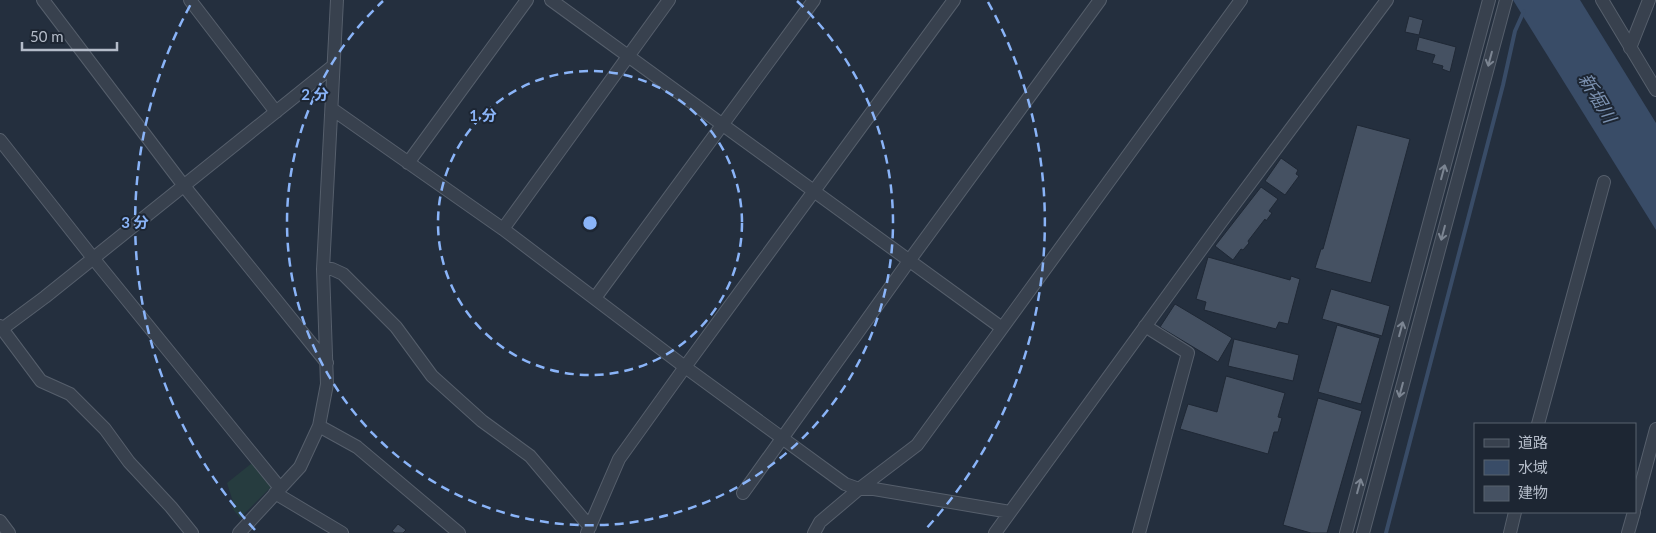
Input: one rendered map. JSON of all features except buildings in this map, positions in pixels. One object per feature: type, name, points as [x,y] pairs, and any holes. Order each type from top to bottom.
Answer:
[{"type":"street","points":[[43,0],[184,186],[327,363]]},
{"type":"street","points":[[190,0],[276,112]]},
{"type":"street","points":[[239,533],[300,467],[318,426],[327,384],[323,269],[337,0]]},
{"type":"street","points":[[408,162],[526,0]]},
{"type":"street","points":[[551,0],[1002,328]]},
{"type":"street","points":[[503,229],[669,0]]},
{"type":"street","points":[[594,298],[814,0]]},
{"type":"street","points":[[323,269],[332,269],[343,274],[396,327],[432,376],[482,421],[530,456],[588,530],[620,459],[685,367],[954,0]]},
{"type":"street","points":[[743,494],[909,261],[1100,0]]},
{"type":"street","points":[[814,533],[820,522],[859,489],[917,445],[1241,0]]},
{"type":"street","points":[[995,533],[1145,326],[1387,0]]},
{"type":"street","points":[[1602,0],[1656,90]]},
{"type":"street","points":[[1630,48],[1649,0]]},
{"type":"street","points":[[1346,533],[1485,2],[1504,6],[1363,533]]},
{"type":"street","points":[[192,533],[171,507],[129,462],[105,429],[70,394],[41,380],[1,328],[45,298],[334,66]]},
{"type":"street","points":[[332,109],[503,229],[685,367],[845,484],[859,489],[874,489],[1010,512]]},
{"type":"street","points":[[0,140],[277,491],[342,533]]},
{"type":"street","points":[[1538,423],[1604,182]]},
{"type":"street","points":[[1139,533],[1188,353],[1145,326]]},
{"type":"street","points":[[318,426],[357,447],[460,533]]},
{"type":"street","points":[[1636,504],[1656,429]]},
{"type":"street","points":[[1510,533],[1515,513]]},
{"type":"street","points":[[1628,533],[1634,513]]},
{"type":"street","points":[[0,521],[9,533]]},
{"type":"green space","points":[[252,463],[271,487],[240,518],[232,508],[234,505],[227,483]]},
{"type":"water","name":"新堀川","points":[[1513,0],[1580,0],[1656,123],[1656,230]]},
{"type":"waterway","points":[[1386,533],[1503,85],[1515,31],[1524,11]]}]
